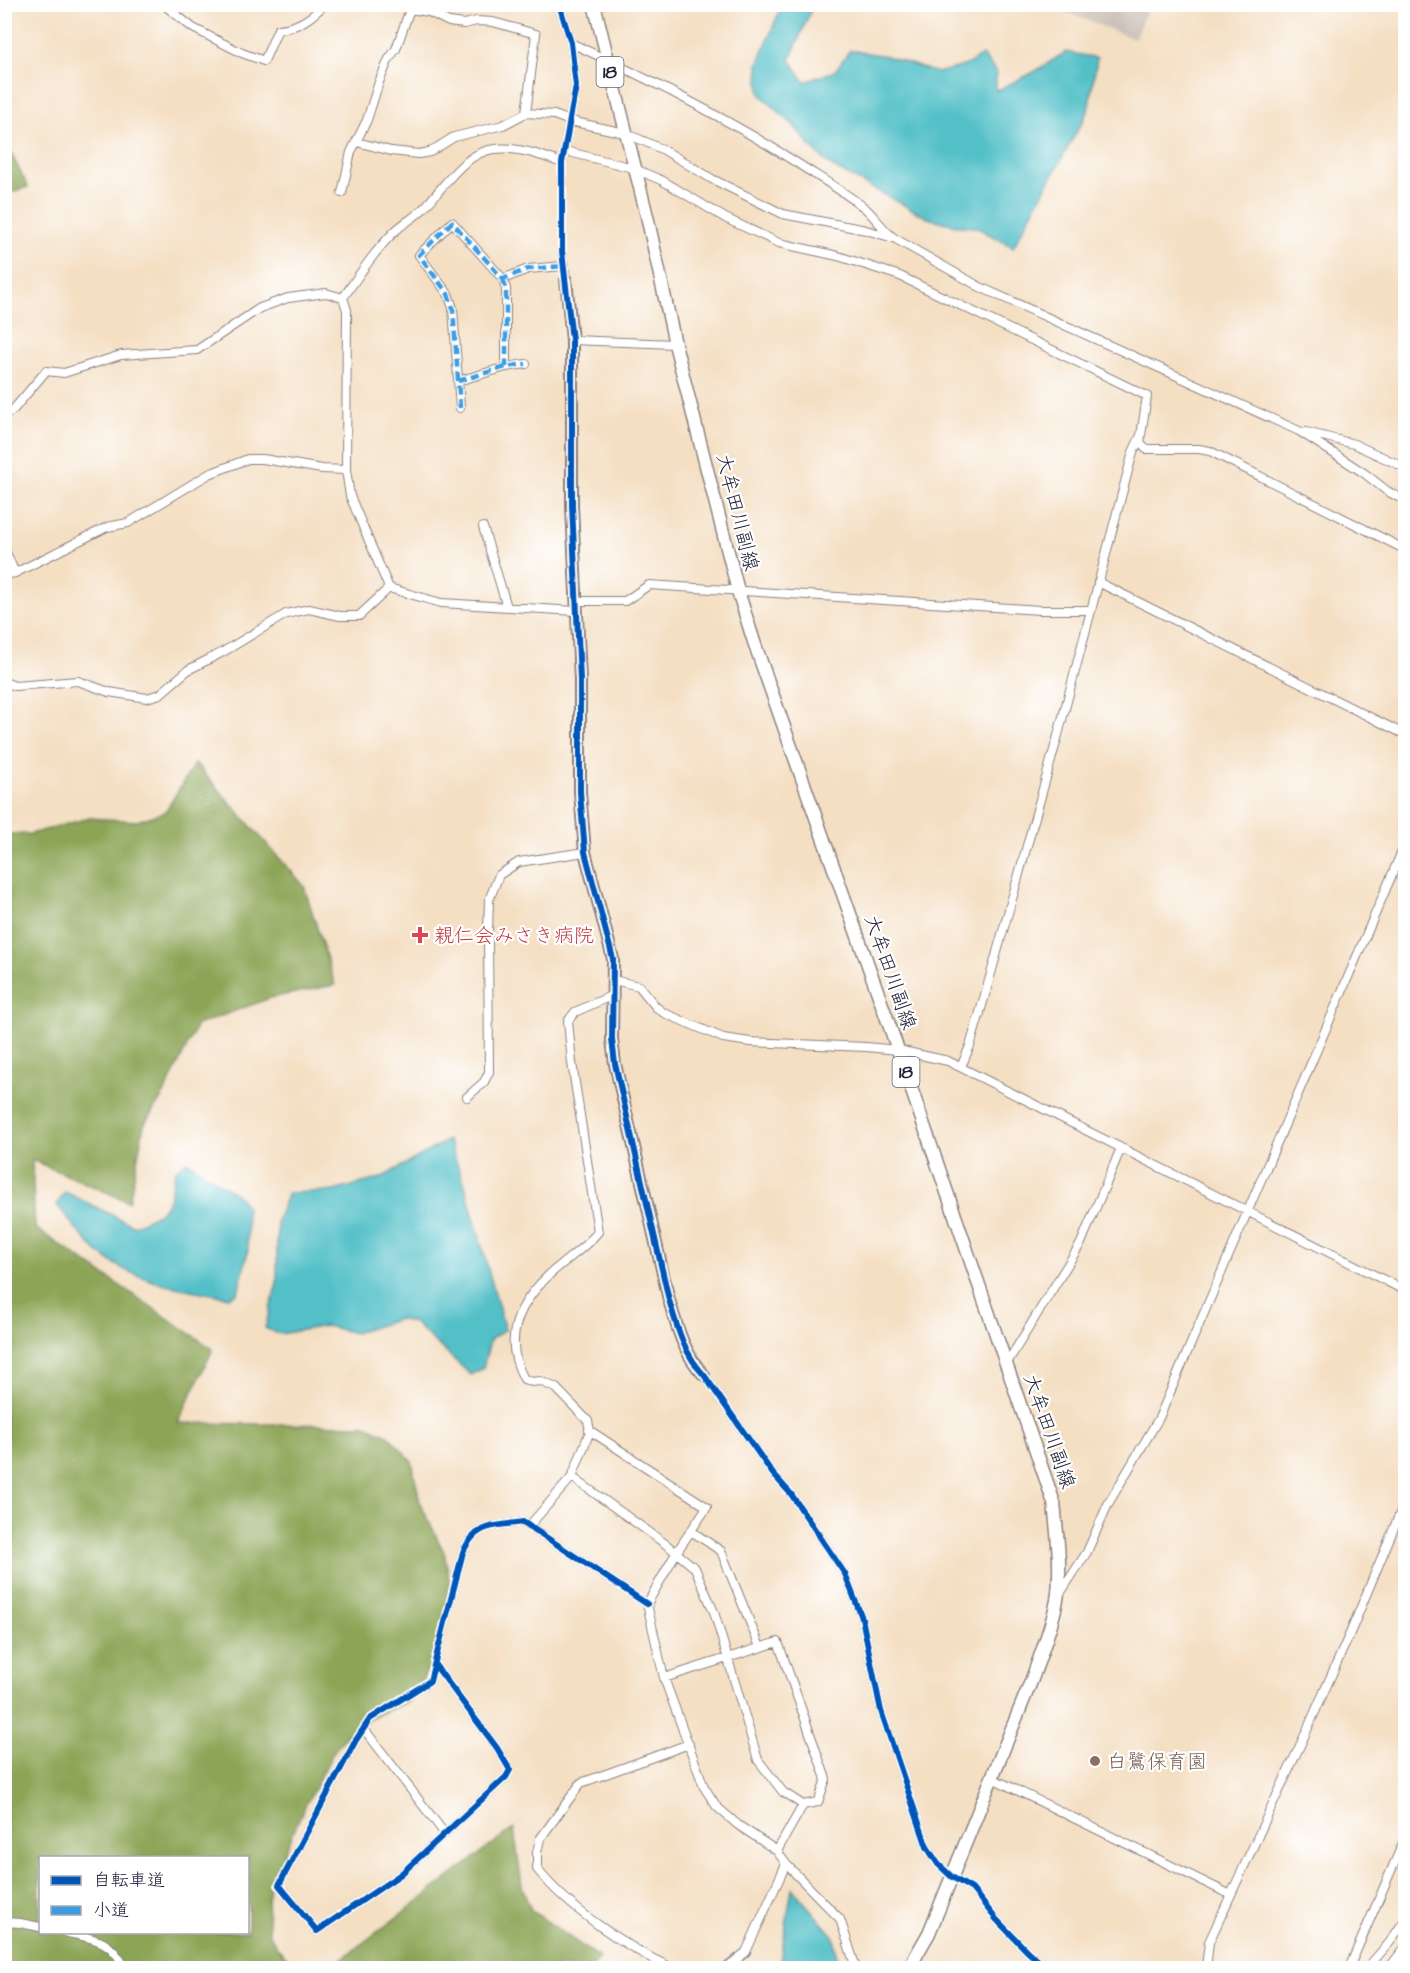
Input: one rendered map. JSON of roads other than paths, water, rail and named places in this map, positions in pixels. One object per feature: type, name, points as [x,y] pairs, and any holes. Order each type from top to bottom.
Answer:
[{"type":"main road","name":"大牟田川副線","points":[[594,4],[675,344],[738,591],[1054,1503],[1059,1552],[1057,1599],[1047,1637],[929,1933],[909,1968]]},
{"type":"street","points":[[164,4],[193,28],[264,61],[278,29],[288,29],[305,22],[324,4]]},
{"type":"street","points":[[560,4],[571,44],[576,86],[562,163],[562,223],[572,340],[572,506],[580,692],[580,792],[585,852],[613,959],[615,1064],[669,1300],[679,1334],[696,1367],[773,1474],[791,1494],[845,1574],[862,1618],[881,1711],[927,1847],[938,1864],[951,1877],[972,1888],[996,1919],[1047,1968]]},
{"type":"street","points":[[342,193],[351,152],[367,120],[378,82],[388,59],[396,49],[406,7],[429,12],[449,22],[464,24],[477,21],[493,22],[536,34],[526,113]]},
{"type":"street","points":[[571,44],[606,59],[766,144],[866,210],[894,238],[980,287],[1299,431],[1364,473],[1387,491],[1406,501]]},
{"type":"street","points":[[357,142],[391,151],[419,154],[430,152],[453,137],[503,125],[526,113],[554,115],[570,122],[626,136],[664,150],[711,178],[783,214],[866,230],[894,238]]},
{"type":"street","points":[[343,298],[365,266],[394,231],[421,211],[461,167],[480,153],[495,149],[515,150],[562,163]]},
{"type":"street","points":[[565,151],[632,166],[663,181],[727,219],[779,243],[838,256],[900,276],[1147,396],[1140,436],[1140,442],[1146,449],[1210,451],[1406,550]]},
{"type":"street","points":[[460,408],[453,308],[448,294],[418,255],[452,222],[503,279],[506,289],[506,366]]},
{"type":"street","points":[[503,279],[528,269],[564,266]]},
{"type":"street","points":[[4,415],[13,410],[46,371],[64,373],[121,355],[197,350],[260,308],[288,298],[326,293],[343,298]]},
{"type":"street","points":[[343,298],[347,310],[346,470],[350,496],[389,588]]},
{"type":"street","points":[[572,340],[675,344]]},
{"type":"street","points":[[458,381],[506,366],[526,364]]},
{"type":"street","points":[[1299,431],[1354,444],[1406,468]]},
{"type":"street","points":[[961,1067],[979,1016],[1057,739],[1133,452],[1140,436]]},
{"type":"street","points":[[4,575],[15,573],[107,527],[128,523],[208,474],[248,459],[346,470]]},
{"type":"street","points":[[483,527],[507,607]]},
{"type":"street","points":[[4,548],[15,573]]},
{"type":"street","points":[[1098,582],[1406,735]]},
{"type":"street","points":[[389,588],[441,603],[507,607],[576,606],[625,601],[649,585],[1040,610],[1090,610]]},
{"type":"street","points":[[4,682],[15,686],[78,681],[109,692],[147,698],[160,694],[188,670],[286,614],[309,609],[340,616],[358,616],[389,588]]},
{"type":"street","points":[[1057,1599],[1087,1552],[1107,1504],[1159,1418],[1406,842]]},
{"type":"street","points":[[467,1097],[484,1082],[489,1072],[489,900],[499,874],[519,862],[585,852]]},
{"type":"street","points":[[613,980],[639,986],[664,1013],[723,1038],[750,1042],[898,1050],[948,1060],[1406,1291]]},
{"type":"street","points":[[529,1526],[572,1477],[590,1430],[588,1421],[556,1388],[540,1381],[532,1382],[524,1379],[516,1365],[513,1339],[516,1321],[532,1294],[549,1275],[589,1243],[598,1232],[572,1063],[568,1021],[575,1012],[613,994]]},
{"type":"street","points":[[1007,1363],[1081,1243],[1121,1148]]},
{"type":"street","points":[[590,1430],[706,1507],[647,1604],[664,1678],[704,1787],[717,1807],[738,1825],[777,1851],[786,1864],[840,1918],[856,1968]]},
{"type":"street","points":[[572,1477],[667,1545],[695,1568],[714,1612],[728,1658],[758,1760],[783,1791],[803,1805],[819,1802],[826,1779],[778,1642],[760,1647],[728,1658],[664,1678]]},
{"type":"street","points":[[1206,1968],[1209,1942],[1318,1707],[1406,1499]]},
{"type":"street","points":[[435,1665],[497,1748],[510,1770],[506,1777],[401,1874],[317,1931],[279,1885],[356,1740],[370,1719],[430,1681],[463,1552],[469,1539],[479,1530],[523,1522],[647,1604]]},
{"type":"street","points":[[691,1531],[721,1551],[760,1647]]},
{"type":"street","points":[[364,1729],[445,1834]]},
{"type":"street","points":[[672,1968],[648,1957],[598,1924],[557,1891],[537,1869],[537,1852],[540,1839],[581,1783],[689,1744]]},
{"type":"street","points":[[992,1778],[1231,1895]]},
{"type":"street","points":[[777,1851],[803,1805]]},
{"type":"street","points":[[1349,1968],[1406,1836]]},
{"type":"street","points":[[726,1968],[746,1952],[786,1864]]},
{"type":"street","points":[[1367,1968],[1390,1942],[1406,1918]]},
{"type":"street","points":[[4,1922],[39,1927]]},
{"type":"street","points":[[72,1934],[102,1941],[119,1956],[125,1968]]},
{"type":"street","points":[[1389,1968],[1406,1946]]},
{"type":"water","points":[[782,5],[813,5],[790,60],[805,82],[835,71],[850,50],[886,56],[937,73],[967,65],[982,55],[996,72],[996,91],[1034,72],[1066,52],[1097,58],[1088,111],[1013,247],[976,227],[959,226],[928,218],[831,166],[760,94],[758,64]]},
{"type":"water","points":[[448,1140],[464,1182],[505,1330],[490,1340],[483,1368],[471,1375],[414,1323],[399,1319],[355,1333],[326,1326],[280,1334],[265,1328],[277,1283],[277,1221],[288,1193],[334,1191],[381,1178]]},
{"type":"water","points":[[187,1161],[237,1195],[246,1206],[248,1250],[238,1293],[229,1297],[161,1283],[144,1278],[113,1263],[93,1248],[57,1205],[65,1192],[134,1226],[160,1213],[169,1200],[175,1171]]},
{"type":"water","points":[[792,1888],[834,1937],[838,1968],[779,1968]]},
{"type":"place","name":"親仁会みさき病院","points":[[420,935]]},
{"type":"place","name":"白鷺保育園","points":[[1095,1761]]}]
